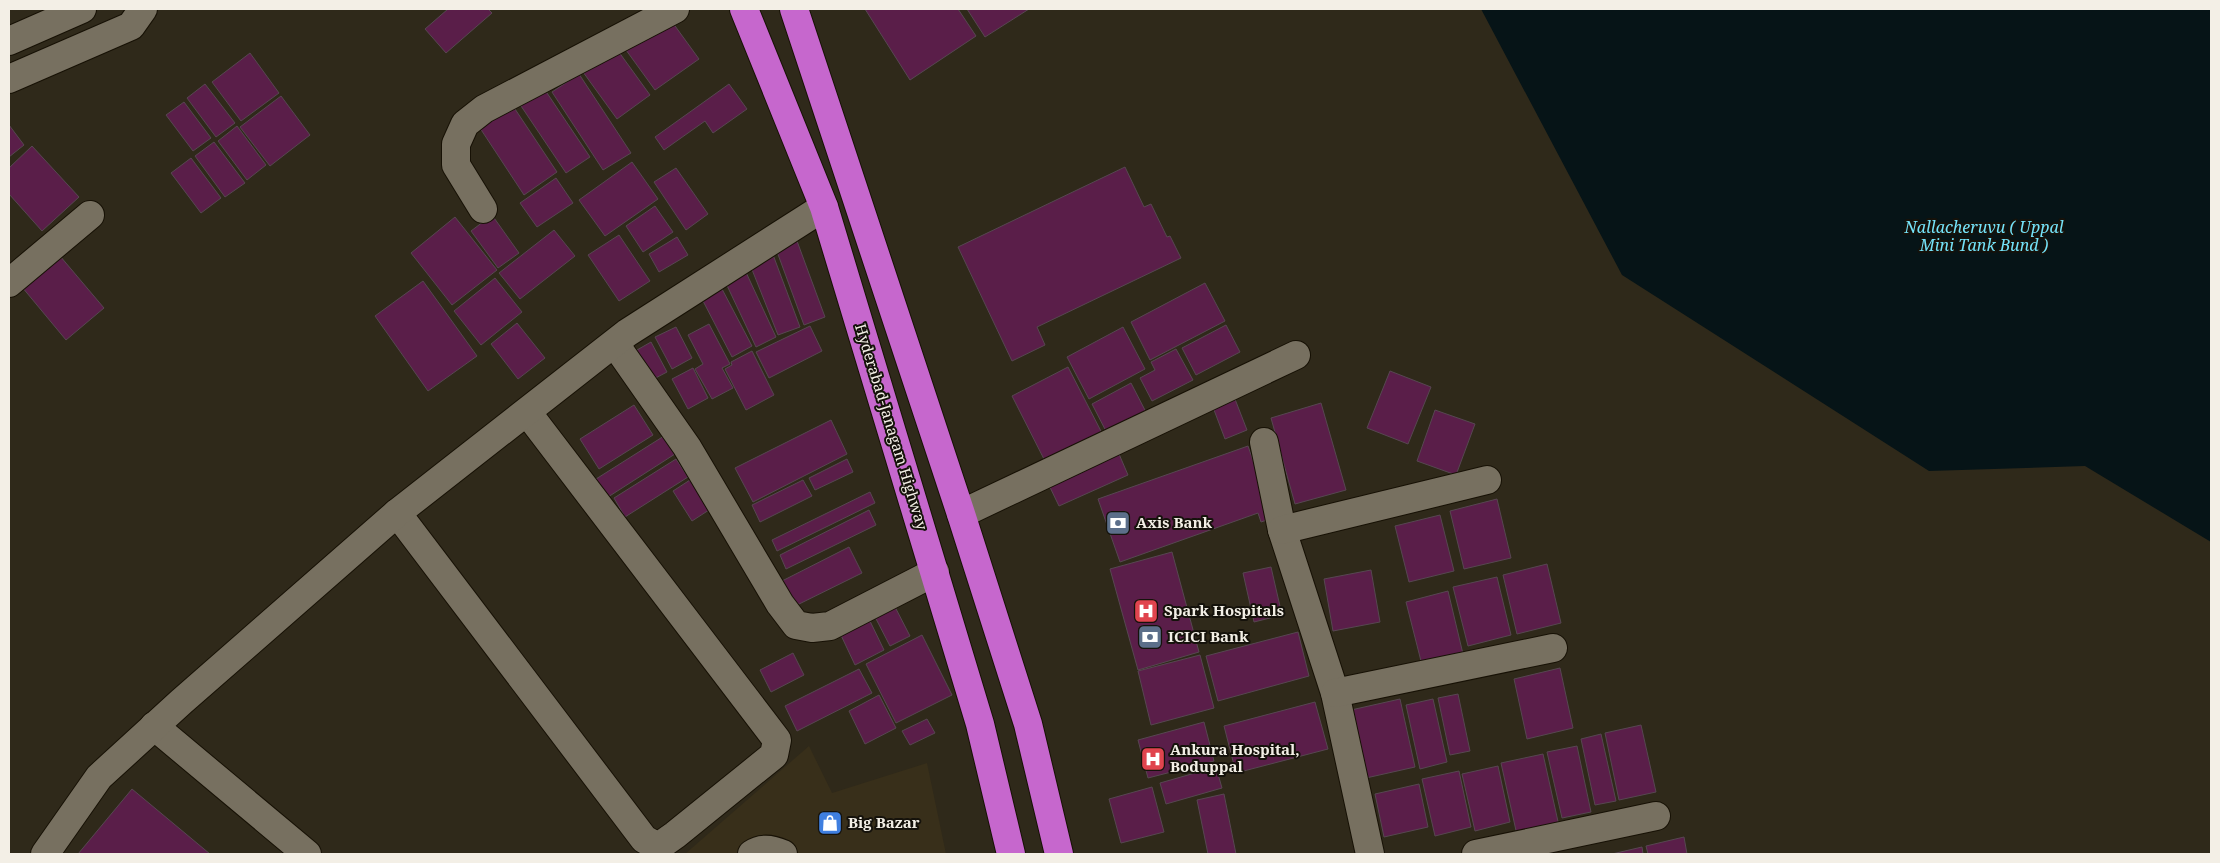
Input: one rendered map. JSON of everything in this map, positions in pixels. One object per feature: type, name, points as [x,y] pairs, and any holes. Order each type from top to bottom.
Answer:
[{"type":"highway","name":"Hyderabad-Janagam Highway","points":[[744,9],[824,207],[980,724],[1011,854]]},
{"type":"highway","points":[[794,9],[961,514],[1028,724],[1059,854]]},
{"type":"highway","points":[[943,599],[983,582]]},
{"type":"street","points":[[9,41],[82,9]]},
{"type":"street","points":[[9,79],[131,26],[143,9]]},
{"type":"street","points":[[483,209],[456,165],[456,144],[465,124],[484,109],[676,9]]},
{"type":"street","points":[[46,854],[99,778],[154,726],[397,513],[627,333],[824,207]]},
{"type":"street","points":[[9,283],[90,215]]},
{"type":"street","points":[[615,344],[687,447],[780,604],[796,625],[812,628],[830,626],[935,572]]},
{"type":"street","points":[[961,514],[1296,355]]},
{"type":"street","points":[[397,513],[644,839],[658,847],[675,835],[774,755],[778,740],[527,412]]},
{"type":"street","points":[[1264,442],[1282,530],[1335,693],[1370,854]]},
{"type":"street","points":[[1282,530],[1487,480]]},
{"type":"street","points":[[1335,693],[1553,648]]},
{"type":"street","points":[[154,726],[307,854]]},
{"type":"street","points":[[1476,854],[1656,816]]},
{"type":"street","points":[[752,854],[758,850],[773,849],[783,854]]},
{"type":"shaded area","name":"Big Bazar","points":[[809,746],[832,793],[927,763],[946,854],[685,854]]},
{"type":"water","name":"Nallacheruvu ( Uppal Mini Tank Bund )","points":[[1481,9],[2211,9],[2211,542],[2085,466],[1929,471],[1622,275]]},
{"type":"building","points":[[448,9],[488,9],[492,13],[446,53],[425,29]]},
{"type":"building","points":[[865,9],[958,9],[976,36],[910,80]]},
{"type":"building","points":[[967,9],[1029,9],[985,37]]},
{"type":"building","points":[[670,19],[699,59],[655,90],[626,50]]},
{"type":"building","points":[[616,48],[650,95],[617,119],[583,72]]},
{"type":"building","points":[[250,53],[279,93],[241,121],[212,82]]},
{"type":"building","points":[[579,74],[631,153],[603,170],[552,92]]},
{"type":"building","points":[[205,84],[235,123],[216,137],[187,98]]},
{"type":"building","points":[[729,84],[747,109],[713,133],[705,121],[664,150],[655,137]]},
{"type":"building","points":[[543,87],[590,157],[566,173],[519,103]]},
{"type":"building","points":[[281,96],[310,135],[270,166],[240,127]]},
{"type":"building","points":[[184,102],[211,138],[193,151],[166,115]]},
{"type":"building","points":[[511,103],[557,172],[524,195],[478,125]]},
{"type":"building","points":[[9,125],[24,145],[9,157]]},
{"type":"building","points":[[237,126],[266,165],[247,180],[218,141]]},
{"type":"building","points":[[214,142],[245,183],[225,197],[195,156]]},
{"type":"building","points":[[32,146],[79,197],[42,231],[9,194],[9,168]]},
{"type":"building","points":[[191,158],[221,198],[201,213],[171,173]]},
{"type":"building","points":[[632,162],[658,199],[605,236],[579,200]]},
{"type":"building","points":[[1125,167],[1144,207],[1151,204],[1167,237],[1170,236],[1181,258],[1037,327],[1045,345],[1012,361],[958,247]]},
{"type":"building","points":[[676,168],[708,214],[686,230],[654,182]]},
{"type":"building","points":[[556,178],[573,203],[537,227],[520,203]]},
{"type":"building","points":[[655,206],[673,232],[643,252],[626,226]]},
{"type":"building","points":[[492,215],[519,253],[498,268],[471,231]]},
{"type":"building","points":[[455,217],[497,270],[452,305],[411,253]]},
{"type":"building","points":[[554,230],[575,256],[520,299],[499,273]]},
{"type":"building","points":[[619,235],[650,281],[619,301],[588,255]]},
{"type":"building","points":[[677,237],[688,255],[659,272],[649,254]]},
{"type":"building","points":[[797,241],[825,317],[804,325],[776,249]]},
{"type":"building","points":[[772,252],[800,327],[778,335],[749,262]]},
{"type":"building","points":[[60,256],[104,308],[66,340],[22,287]]},
{"type":"building","points":[[744,268],[776,337],[756,347],[723,277]]},
{"type":"building","points":[[495,278],[522,312],[481,345],[454,311]]},
{"type":"building","points":[[423,281],[477,356],[428,391],[375,316]]},
{"type":"building","points":[[1205,283],[1225,321],[1150,360],[1131,322]]},
{"type":"building","points":[[722,289],[752,346],[732,357],[702,299]]},
{"type":"building","points":[[517,323],[545,358],[518,379],[491,344]]},
{"type":"building","points":[[709,324],[730,364],[722,368],[733,388],[712,399],[695,369],[703,364],[688,335]]},
{"type":"building","points":[[1226,325],[1240,352],[1196,375],[1182,348]]},
{"type":"building","points":[[810,326],[822,351],[769,378],[756,352]]},
{"type":"building","points":[[676,327],[692,358],[672,369],[655,337]]},
{"type":"building","points":[[1123,327],[1145,369],[1089,399],[1067,357]]},
{"type":"building","points":[[651,342],[667,372],[646,383],[630,354]]},
{"type":"building","points":[[1176,349],[1193,380],[1152,401],[1140,378],[1155,370],[1151,362]]},
{"type":"building","points":[[752,351],[774,395],[746,410],[725,369],[732,365],[731,362]]},
{"type":"building","points":[[1068,367],[1104,437],[1048,467],[1012,396]]},
{"type":"building","points":[[693,368],[708,398],[688,409],[672,379]]},
{"type":"building","points":[[1390,371],[1431,387],[1408,444],[1367,428]]},
{"type":"building","points":[[1131,383],[1148,416],[1109,437],[1092,404]]},
{"type":"building","points":[[1233,394],[1247,430],[1225,439],[1211,402]]},
{"type":"building","points":[[1321,403],[1346,490],[1295,504],[1271,418]]},
{"type":"building","points":[[634,405],[653,435],[599,469],[580,439]]},
{"type":"building","points":[[1435,410],[1475,424],[1456,475],[1417,461]]},
{"type":"building","points":[[831,420],[847,454],[753,502],[735,468]]},
{"type":"building","points":[[664,436],[675,454],[608,497],[596,479]]},
{"type":"building","points":[[1248,446],[1273,518],[1261,522],[1258,513],[1120,562],[1098,499]]},
{"type":"building","points":[[1116,447],[1128,475],[1059,506],[1046,479]]},
{"type":"building","points":[[676,459],[688,477],[625,517],[614,498]]},
{"type":"building","points":[[847,459],[853,472],[815,490],[809,478]]},
{"type":"building","points":[[690,480],[709,510],[692,521],[673,491]]},
{"type":"building","points":[[803,480],[812,496],[760,522],[752,505]]},
{"type":"building","points":[[870,492],[875,503],[777,551],[772,540]]},
{"type":"building","points":[[1497,499],[1511,558],[1464,569],[1450,511]]},
{"type":"building","points":[[869,510],[876,525],[786,569],[780,555]]},
{"type":"building","points":[[1440,515],[1454,571],[1409,582],[1395,526]]},
{"type":"building","points":[[849,547],[862,573],[793,607],[780,582]]},
{"type":"building","points":[[1172,552],[1199,652],[1138,670],[1110,569]]},
{"type":"building","points":[[1547,564],[1561,623],[1517,634],[1503,575]]},
{"type":"building","points":[[1271,567],[1282,615],[1254,622],[1243,573]]},
{"type":"building","points":[[1371,570],[1380,622],[1333,631],[1324,579]]},
{"type":"building","points":[[1497,577],[1511,635],[1468,646],[1453,587]]},
{"type":"building","points":[[1448,591],[1463,654],[1422,665],[1406,602]]},
{"type":"building","points":[[893,603],[910,636],[890,646],[873,613]]},
{"type":"building","points":[[868,617],[884,650],[855,665],[839,631]]},
{"type":"building","points":[[1298,632],[1309,676],[1218,701],[1206,656]]},
{"type":"building","points":[[922,635],[952,695],[896,723],[866,664]]},
{"type":"building","points":[[793,653],[804,675],[771,692],[760,670]]},
{"type":"building","points":[[1200,655],[1214,708],[1151,725],[1138,671]]},
{"type":"building","points":[[1560,668],[1573,728],[1527,739],[1514,679]]},
{"type":"building","points":[[859,669],[872,693],[797,731],[785,706]]},
{"type":"building","points":[[1458,694],[1470,751],[1450,755],[1438,698]]},
{"type":"building","points":[[879,695],[896,728],[865,744],[849,711]]},
{"type":"building","points":[[1400,699],[1415,767],[1366,778],[1351,710]]},
{"type":"building","points":[[1433,699],[1447,762],[1420,769],[1406,705]]},
{"type":"building","points":[[1315,702],[1328,749],[1236,773],[1224,726]]},
{"type":"building","points":[[927,719],[935,733],[910,745],[902,731]]},
{"type":"building","points":[[1204,722],[1214,761],[1148,778],[1138,740]]},
{"type":"building","points":[[1641,725],[1656,792],[1619,800],[1605,733]]},
{"type":"building","points":[[1601,734],[1616,801],[1595,805],[1581,739]]},
{"type":"building","points":[[1577,746],[1591,812],[1562,818],[1547,752]]},
{"type":"building","points":[[1543,754],[1559,826],[1517,835],[1501,763]]},
{"type":"building","points":[[1498,766],[1510,822],[1475,831],[1462,774]]},
{"type":"building","points":[[1216,767],[1222,788],[1166,804],[1160,783]]},
{"type":"building","points":[[1459,771],[1471,827],[1435,836],[1422,779]]},
{"type":"building","points":[[1419,784],[1428,827],[1384,837],[1375,794]]},
{"type":"building","points":[[1152,787],[1164,832],[1121,843],[1109,799]]},
{"type":"building","points":[[132,789],[210,854],[78,854]]},
{"type":"building","points":[[1224,794],[1236,854],[1208,854],[1197,800]]},
{"type":"building","points":[[1684,837],[1687,854],[1648,854],[1646,846]]},
{"type":"building","points":[[1642,847],[1643,854],[1612,854]]},
{"type":"place","name":"Axis Bank","points":[[1118,523]]},
{"type":"place","name":"Spark Hospitals","points":[[1146,611]]},
{"type":"place","name":"ICICI Bank","points":[[1150,637]]},
{"type":"place","name":"Ankura Hospital, Boduppal","points":[[1153,759]]},
{"type":"place","name":"Big Bazar","points":[[830,823]]}]
